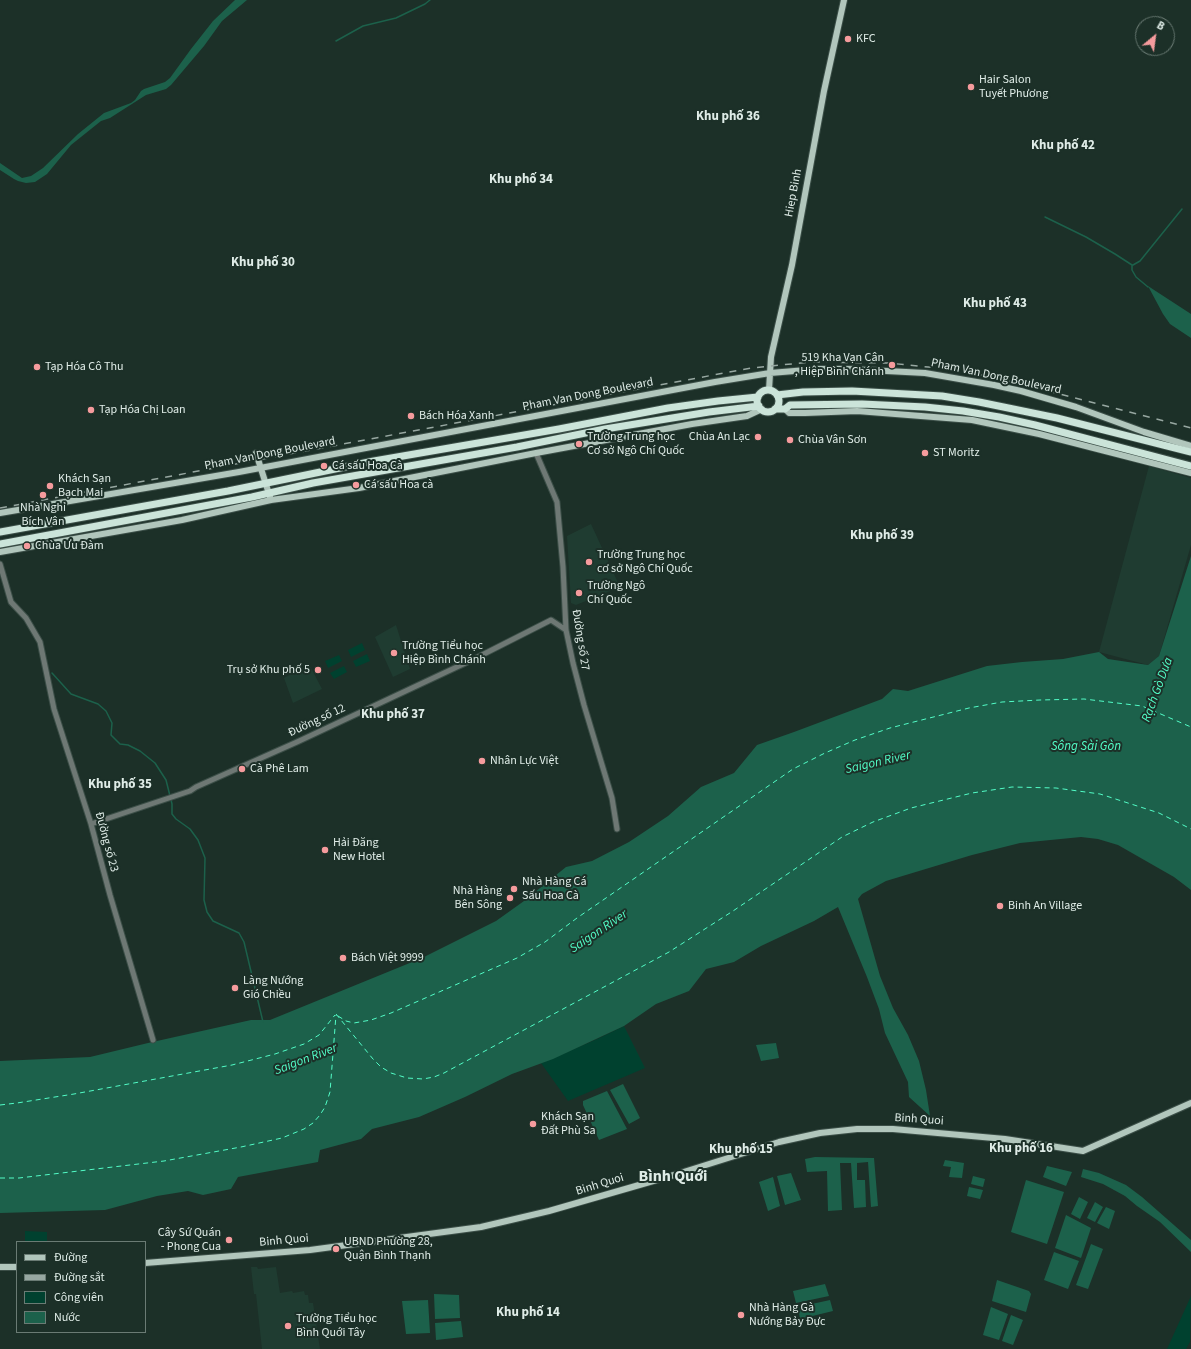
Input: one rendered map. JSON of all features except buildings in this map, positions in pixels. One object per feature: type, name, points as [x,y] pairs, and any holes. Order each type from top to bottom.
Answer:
[{"type":"highway","points":[[0,532],[265,483],[374,461],[559,429],[668,408],[758,397],[763,392],[769,390],[778,395],[803,392],[852,391],[942,396],[980,402],[1057,418],[1191,451]]},
{"type":"highway","points":[[775,409],[779,402],[778,395]]},
{"type":"highway","points":[[758,397],[758,402],[761,408]]},
{"type":"highway","points":[[0,544],[270,497],[313,483],[517,447],[605,429],[710,412],[761,408],[769,411],[775,409],[785,409],[790,405],[862,404],[925,407],[963,411],[1039,426],[1191,466]]},
{"type":"main road","name":"Hiep Binh","points":[[769,390],[772,354],[792,265],[824,91],[844,0]]},
{"type":"main road","name":"Pham Van Dong Boulevard","points":[[0,513],[260,468],[770,373],[819,369],[848,368],[925,373],[1021,391],[1076,407],[1138,430],[1177,442]]},
{"type":"main road","points":[[0,552],[182,520],[270,497],[359,488],[692,424],[747,416],[761,408]]},
{"type":"main road","points":[[785,409],[789,413],[857,411],[972,420],[1039,434],[1191,473]]},
{"type":"main road","points":[[1177,442],[1191,446]]},
{"type":"main road","points":[[1177,442],[1191,451]]},
{"type":"main road","points":[[256,453],[270,497]]},
{"type":"main road","name":"Binh Quoi","points":[[146,1263],[310,1250],[481,1227],[556,1209],[674,1175],[779,1142],[858,1129],[893,1129],[970,1135],[1022,1141],[1083,1151],[1191,1103]]},
{"type":"main road","points":[[0,1267],[16,1267]]},
{"type":"street","name":"Đường số 27","points":[[536,453],[556,502],[563,567],[566,630],[584,705],[612,798],[617,829]]},
{"type":"street","name":"Đường số 23","points":[[0,564],[11,602],[26,618],[40,642],[54,709],[91,824],[110,895],[153,1040]]},
{"type":"street","name":"Đường số 12","points":[[91,824],[181,794],[476,658],[551,620],[566,630]]},
{"type":"shaded area","points":[[1149,466],[1191,478],[1191,545],[1159,656],[1148,665],[1099,652]]},
{"type":"shaded area","name":"Trường Trung học cơ sở Ngô Chí Quốc","points":[[591,524],[620,587],[576,605],[571,603],[567,536]]},
{"type":"shaded area","name":"Trường Tiểu học Hiệp Bình Chánh","points":[[396,625],[410,669],[393,677],[375,637]]},
{"type":"shaded area","points":[[309,664],[322,689],[293,703],[284,678]]},
{"type":"shaded area","name":"Trường Tiểu học Bình Quới Tây","points":[[251,1267],[257,1267],[258,1269],[276,1267],[280,1293],[304,1291],[305,1295],[308,1295],[309,1303],[313,1303],[320,1349],[262,1349],[256,1294],[254,1294]]},
{"type":"green space","points":[[362,643],[365,650],[351,657],[348,650]]},
{"type":"green space","points":[[367,654],[370,661],[356,667],[353,661]]},
{"type":"green space","points":[[339,655],[342,661],[328,668],[325,661]]},
{"type":"green space","points":[[344,666],[347,672],[334,679],[330,673]]},
{"type":"green space","points":[[624,1026],[645,1068],[568,1101],[541,1063]]},
{"type":"green space","points":[[25,1231],[47,1232],[47,1241],[25,1241]]},
{"type":"green space","points":[[1191,1296],[1190,1342],[1186,1349],[1167,1349]]},
{"type":"water","points":[[235,0],[247,0],[222,21],[204,46],[166,89],[146,95],[110,118],[101,121],[71,145],[47,174],[35,182],[26,183],[18,181],[0,170],[0,163],[22,178],[31,176],[43,168],[78,134],[104,113],[131,103],[144,89],[165,82],[170,78],[213,21]]},
{"type":"water","points":[[1148,286],[1191,314],[1191,338],[1170,324]]},
{"type":"water","name":"Sông Sài Gòn","points":[[1191,556],[1191,890],[1174,877],[1118,845],[1098,839],[1081,837],[1020,843],[972,855],[886,881],[862,894],[858,899],[880,976],[893,1008],[908,1035],[919,1061],[930,1116],[909,1097],[908,1082],[885,1033],[879,1009],[838,907],[814,921],[761,946],[734,962],[706,969],[689,991],[656,1004],[624,1026],[553,1059],[512,1074],[419,1117],[372,1129],[361,1139],[320,1150],[318,1162],[238,1177],[231,1189],[203,1195],[188,1191],[157,1196],[105,1210],[0,1213],[0,1061],[90,1057],[251,1020],[270,1020],[422,958],[496,921],[524,901],[566,867],[592,861],[629,842],[668,816],[701,787],[734,773],[757,745],[882,699],[893,689],[908,691],[987,666],[1063,659],[1099,652],[1108,659],[1148,665],[1159,656]]},
{"type":"water","points":[[776,1043],[779,1058],[761,1061],[756,1045]]},
{"type":"water","points":[[623,1084],[640,1118],[629,1124],[610,1090]]},
{"type":"water","points":[[607,1091],[627,1129],[599,1140],[583,1105],[583,1101]]},
{"type":"water","points":[[815,1157],[874,1158],[878,1206],[871,1207],[868,1162],[857,1163],[857,1180],[865,1180],[866,1207],[854,1208],[851,1163],[840,1163],[842,1210],[828,1211],[827,1171],[807,1172],[805,1159]]},
{"type":"water","points":[[945,1160],[964,1163],[962,1178],[949,1177],[951,1167],[943,1166]]},
{"type":"water","points":[[1047,1166],[1072,1172],[1066,1186],[1043,1177]]},
{"type":"water","points":[[1083,1169],[1099,1173],[1126,1185],[1142,1197],[1191,1240],[1191,1252],[1160,1222],[1125,1196],[1103,1184],[1081,1177]]},
{"type":"water","points":[[791,1173],[801,1200],[785,1205],[777,1176]]},
{"type":"water","points":[[973,1176],[985,1179],[983,1187],[971,1184]]},
{"type":"water","points":[[773,1177],[780,1206],[768,1211],[759,1182]]},
{"type":"water","points":[[1026,1180],[1064,1192],[1047,1244],[1011,1232]]},
{"type":"water","points":[[969,1187],[983,1190],[980,1199],[967,1196]]},
{"type":"water","points":[[1079,1197],[1088,1202],[1080,1219],[1071,1214]]},
{"type":"water","points":[[1095,1202],[1103,1207],[1095,1222],[1087,1218]]},
{"type":"water","points":[[1106,1207],[1115,1211],[1109,1229],[1097,1223]]},
{"type":"water","points":[[1066,1215],[1091,1228],[1081,1258],[1055,1248]]},
{"type":"water","points":[[1091,1244],[1103,1249],[1088,1289],[1076,1285]]},
{"type":"water","points":[[1054,1252],[1079,1261],[1068,1289],[1044,1280]]},
{"type":"water","points":[[997,1280],[1029,1291],[1031,1294],[1026,1312],[992,1301]]},
{"type":"water","points":[[825,1284],[829,1296],[796,1303],[793,1291]]},
{"type":"water","points":[[434,1294],[459,1295],[460,1318],[435,1319]]},
{"type":"water","points":[[428,1300],[430,1333],[406,1334],[402,1301]]},
{"type":"water","points":[[830,1300],[833,1311],[800,1319],[798,1307]]},
{"type":"water","points":[[991,1307],[1008,1314],[999,1340],[983,1335]]},
{"type":"water","points":[[1011,1315],[1023,1320],[1013,1345],[1002,1341]]},
{"type":"water","points":[[461,1321],[463,1337],[436,1340],[435,1323]]},
{"type":"waterway","points":[[336,41],[363,26],[396,18],[430,0]]},
{"type":"waterway","points":[[1133,265],[1140,261],[1182,209]]},
{"type":"waterway","points":[[1045,217],[1086,237],[1132,265],[1132,270],[1136,277],[1148,287]]},
{"type":"waterway","points":[[52,673],[71,694],[98,704],[106,711],[112,723],[111,735],[120,744],[128,745],[140,751],[155,763],[166,780],[172,804],[172,814],[176,819],[190,829],[198,840],[205,858],[204,900],[207,912],[213,921],[239,933],[244,942],[263,1022]]},
{"type":"ferry route","points":[[338,1016],[346,1021],[354,1023],[371,1020],[391,1013],[517,958],[545,942],[577,918],[793,769],[855,740],[890,728],[969,708],[1002,702],[1084,699],[1142,706],[1191,727]]},
{"type":"ferry route","points":[[336,1014],[381,1067],[391,1073],[407,1078],[423,1079],[434,1077],[669,952],[733,911],[842,837],[873,822],[911,808],[972,793],[1012,787],[1056,788],[1100,794],[1159,813],[1191,829]]},
{"type":"ferry route","points":[[0,1105],[74,1094],[232,1065],[275,1054],[304,1044],[319,1035],[335,1015]]},
{"type":"ferry route","points":[[0,1178],[19,1178],[164,1161],[282,1138],[304,1129],[313,1123],[320,1115],[325,1107],[330,1092],[336,1015]]},
{"type":"railway","points":[[0,508],[751,368],[811,362],[888,363],[972,373],[1021,384],[1191,428]]},
{"type":"place","name":"KFC","points":[[848,39]]},
{"type":"place","name":"Hair Salon Tuyết Phương","points":[[971,87]]},
{"type":"place","name":"519 Kha Vạn Cân , Hiệp Bình Chánh","points":[[892,365]]},
{"type":"place","name":"Tạp Hóa Cô Thu","points":[[37,367]]},
{"type":"place","name":"Tạp Hóa Chị Loan","points":[[91,410]]},
{"type":"place","name":"Bách Hóa Xanh","points":[[411,416]]},
{"type":"place","name":"Chùa An Lạc","points":[[758,437]]},
{"type":"place","name":"Chùa Vân Sơn","points":[[790,440]]},
{"type":"place","name":"Trường Trung học Cơ sở Ngô Chí Quốc","points":[[579,444]]},
{"type":"place","name":"ST Moritz","points":[[925,453]]},
{"type":"place","name":"Cá sấu Hoa Cà","points":[[324,466]]},
{"type":"place","name":"Cá sấu Hoa cà","points":[[356,485]]},
{"type":"place","name":"Khách Sạn Bạch Mai","points":[[50,486]]},
{"type":"place","name":"Nhà Nghỉ Bích Vân","points":[[43,495]]},
{"type":"place","name":"Chùa Ưu Đàm","points":[[27,546]]},
{"type":"place","name":"Trường Trung học cơ sở Ngô Chí Quốc","points":[[589,562]]},
{"type":"place","name":"Trường Ngô Chí Quốc","points":[[579,593]]},
{"type":"place","name":"Trường Tiểu học Hiệp Bình Chánh","points":[[394,653]]},
{"type":"place","name":"Trụ sở Khu phố 5","points":[[318,670]]},
{"type":"place","name":"Nhân Lực Việt","points":[[482,761]]},
{"type":"place","name":"Cà Phê Lam","points":[[242,769]]},
{"type":"place","name":"Hải Đăng New Hotel","points":[[325,850]]},
{"type":"place","name":"Nhà Hàng Cá Sấu Hoa Cà","points":[[514,889]]},
{"type":"place","name":"Nhà Hàng Bên Sông","points":[[510,898]]},
{"type":"place","name":"Binh An Village","points":[[1000,906]]},
{"type":"place","name":"Bách Việt 9999","points":[[343,958]]},
{"type":"place","name":"Làng Nướng Gió Chiều","points":[[235,988]]},
{"type":"place","name":"Khách Sạn Đất Phù Sa","points":[[533,1124]]},
{"type":"place","name":"Cây Sứ Quán - Phong Cua","points":[[229,1240]]},
{"type":"place","name":"UBND Phường 28, Quận Bình Thạnh","points":[[336,1249]]},
{"type":"place","name":"Nhà Hàng Gà Nướng Bảy Đực","points":[[741,1315]]},
{"type":"place","name":"Trường Tiểu học Bình Quới Tây","points":[[288,1326]]},
{"type":"district","name":"Khu phố 36","points":[[728,117]]},
{"type":"district","name":"Khu phố 42","points":[[1063,146]]},
{"type":"district","name":"Khu phố 34","points":[[521,180]]},
{"type":"district","name":"Khu phố 30","points":[[263,263]]},
{"type":"district","name":"Khu phố 43","points":[[995,304]]},
{"type":"district","name":"Khu phố 39","points":[[882,536]]},
{"type":"district","name":"Khu phố 37","points":[[393,715]]},
{"type":"district","name":"Khu phố 35","points":[[120,785]]},
{"type":"district","name":"Khu phố 16","points":[[1021,1149]]},
{"type":"district","name":"Khu phố 15","points":[[741,1150]]},
{"type":"district","name":"Bình Quới","points":[[673,1177]]},
{"type":"district","name":"Khu phố 14","points":[[528,1313]]},
{"type":"water label","name":"Rạch Gò Dưa","points":[[1158,690]]},
{"type":"water label","name":"Saigon River","points":[[878,763]]},
{"type":"water label","name":"Saigon River","points":[[599,932]]},
{"type":"water label","name":"Saigon River","points":[[306,1060]]}]
